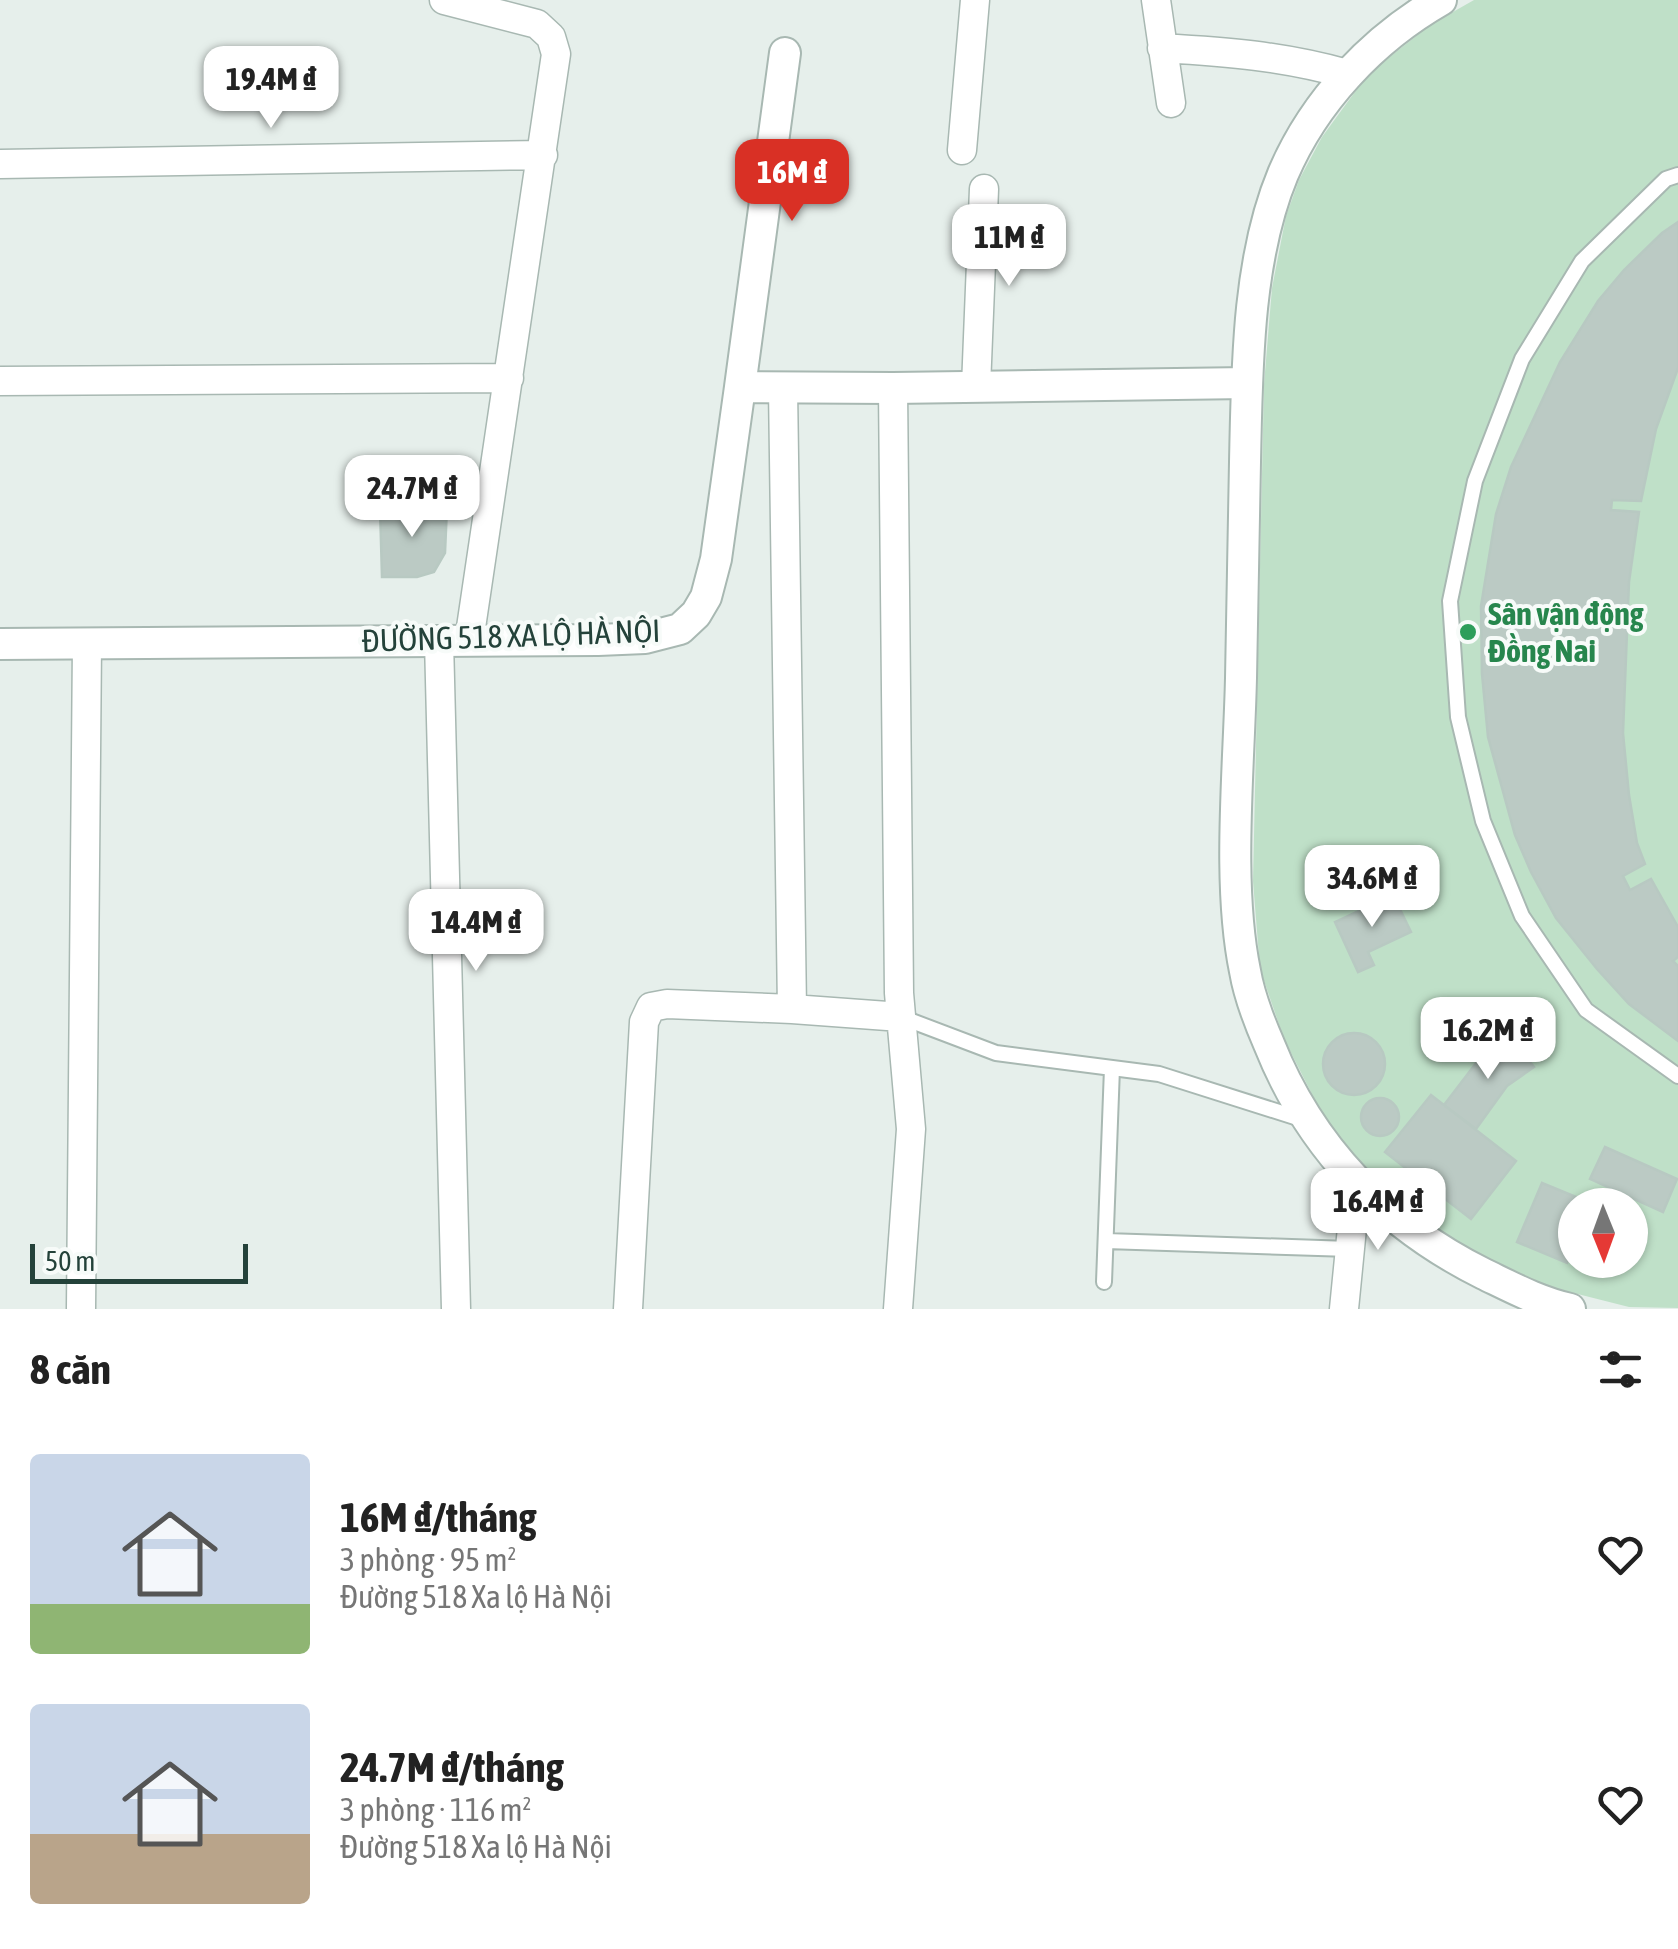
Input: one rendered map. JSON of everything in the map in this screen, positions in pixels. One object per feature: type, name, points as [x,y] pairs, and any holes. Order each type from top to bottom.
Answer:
[{"type":"street","points":[[444,0],[537,24],[551,37],[556,66],[509,378],[454,641],[456,1309]]},
{"type":"street","points":[[962,150],[975,0]]},
{"type":"street","points":[[1156,0],[1171,103]]},
{"type":"street","points":[[1441,0],[1357,62],[1303,138],[1284,171],[1270,212],[1254,297],[1247,382],[1236,881],[1244,971],[1269,1044],[1307,1121],[1362,1188],[1394,1219],[1446,1255],[1540,1302],[1570,1309]]},
{"type":"street","points":[[1162,48],[1294,59],[1348,74]]},
{"type":"street","name":"ĐƯỜNG 518 XA LỘ HÀ NỘI","points":[[0,644],[645,638],[666,635],[688,622],[706,597],[712,579],[785,53]]},
{"type":"street","points":[[0,164],[543,155]]},
{"type":"street","points":[[976,387],[984,190]]},
{"type":"street","points":[[0,381],[509,378]]},
{"type":"street","points":[[740,387],[1247,382]]},
{"type":"street","points":[[783,388],[792,1009]]},
{"type":"street","points":[[893,388],[901,1016],[910,1128],[898,1309]]},
{"type":"street","points":[[82,1309],[87,643]]},
{"type":"street","points":[[628,1309],[644,1022],[652,1008],[667,1004],[901,1016]]},
{"type":"street","points":[[1344,1309],[1350,1248],[1362,1188]]},
{"type":"lane","points":[[1678,174],[1666,179],[1582,261],[1522,359],[1476,481],[1450,601],[1458,717],[1483,821],[1522,916],[1586,1010],[1678,1076]]},
{"type":"lane","points":[[901,1016],[996,1052],[1160,1074],[1307,1121]]},
{"type":"lane","points":[[1104,1282],[1112,1068]]},
{"type":"lane","points":[[1106,1241],[1350,1248]]},
{"type":"green space","name":"Sân vận động Đồng Nai","points":[[1474,0],[1678,0],[1678,1308],[1629,1307],[1546,1286],[1455,1242],[1404,1206],[1346,1146],[1321,1112],[1284,1039],[1260,969],[1253,881],[1264,384],[1272,288],[1286,216],[1299,180],[1322,137],[1368,74],[1430,25]]},
{"type":"building","points":[[1678,222],[1678,368],[1656,429],[1641,501],[1612,500],[1611,510],[1639,512],[1629,582],[1623,733],[1637,843],[1645,864],[1623,876],[1630,890],[1651,879],[1678,927],[1678,957],[1673,961],[1678,966],[1678,1041],[1629,1004],[1597,969],[1556,918],[1531,872],[1515,835],[1488,737],[1481,606],[1496,514],[1511,467],[1560,362],[1598,301],[1624,270]]},
{"type":"building","points":[[380,507],[447,507],[445,553],[434,572],[417,577],[382,577]]},
{"type":"building","points":[[1393,895],[1411,932],[1368,952],[1374,965],[1358,972],[1335,922]]},
{"type":"building","points":[[1354,1033],[1376,1042],[1385,1064],[1376,1086],[1354,1095],[1332,1086],[1323,1064],[1332,1042]]},
{"type":"building","points":[[1510,1037],[1534,1067],[1507,1086],[1476,1129],[1444,1105],[1477,1062]]},
{"type":"building","points":[[1431,1095],[1516,1161],[1471,1219],[1385,1152]]},
{"type":"building","points":[[1380,1098],[1393,1104],[1399,1117],[1393,1130],[1380,1136],[1367,1130],[1361,1117],[1367,1104]]},
{"type":"building","points":[[1605,1147],[1677,1179],[1663,1212],[1648,1205],[1648,1188],[1610,1188],[1590,1179]]},
{"type":"building","points":[[1542,1183],[1558,1190],[1558,1259],[1517,1242]]},
{"type":"place","name":"Sân vận động Đồng Nai","points":[[1468,632]]}]
